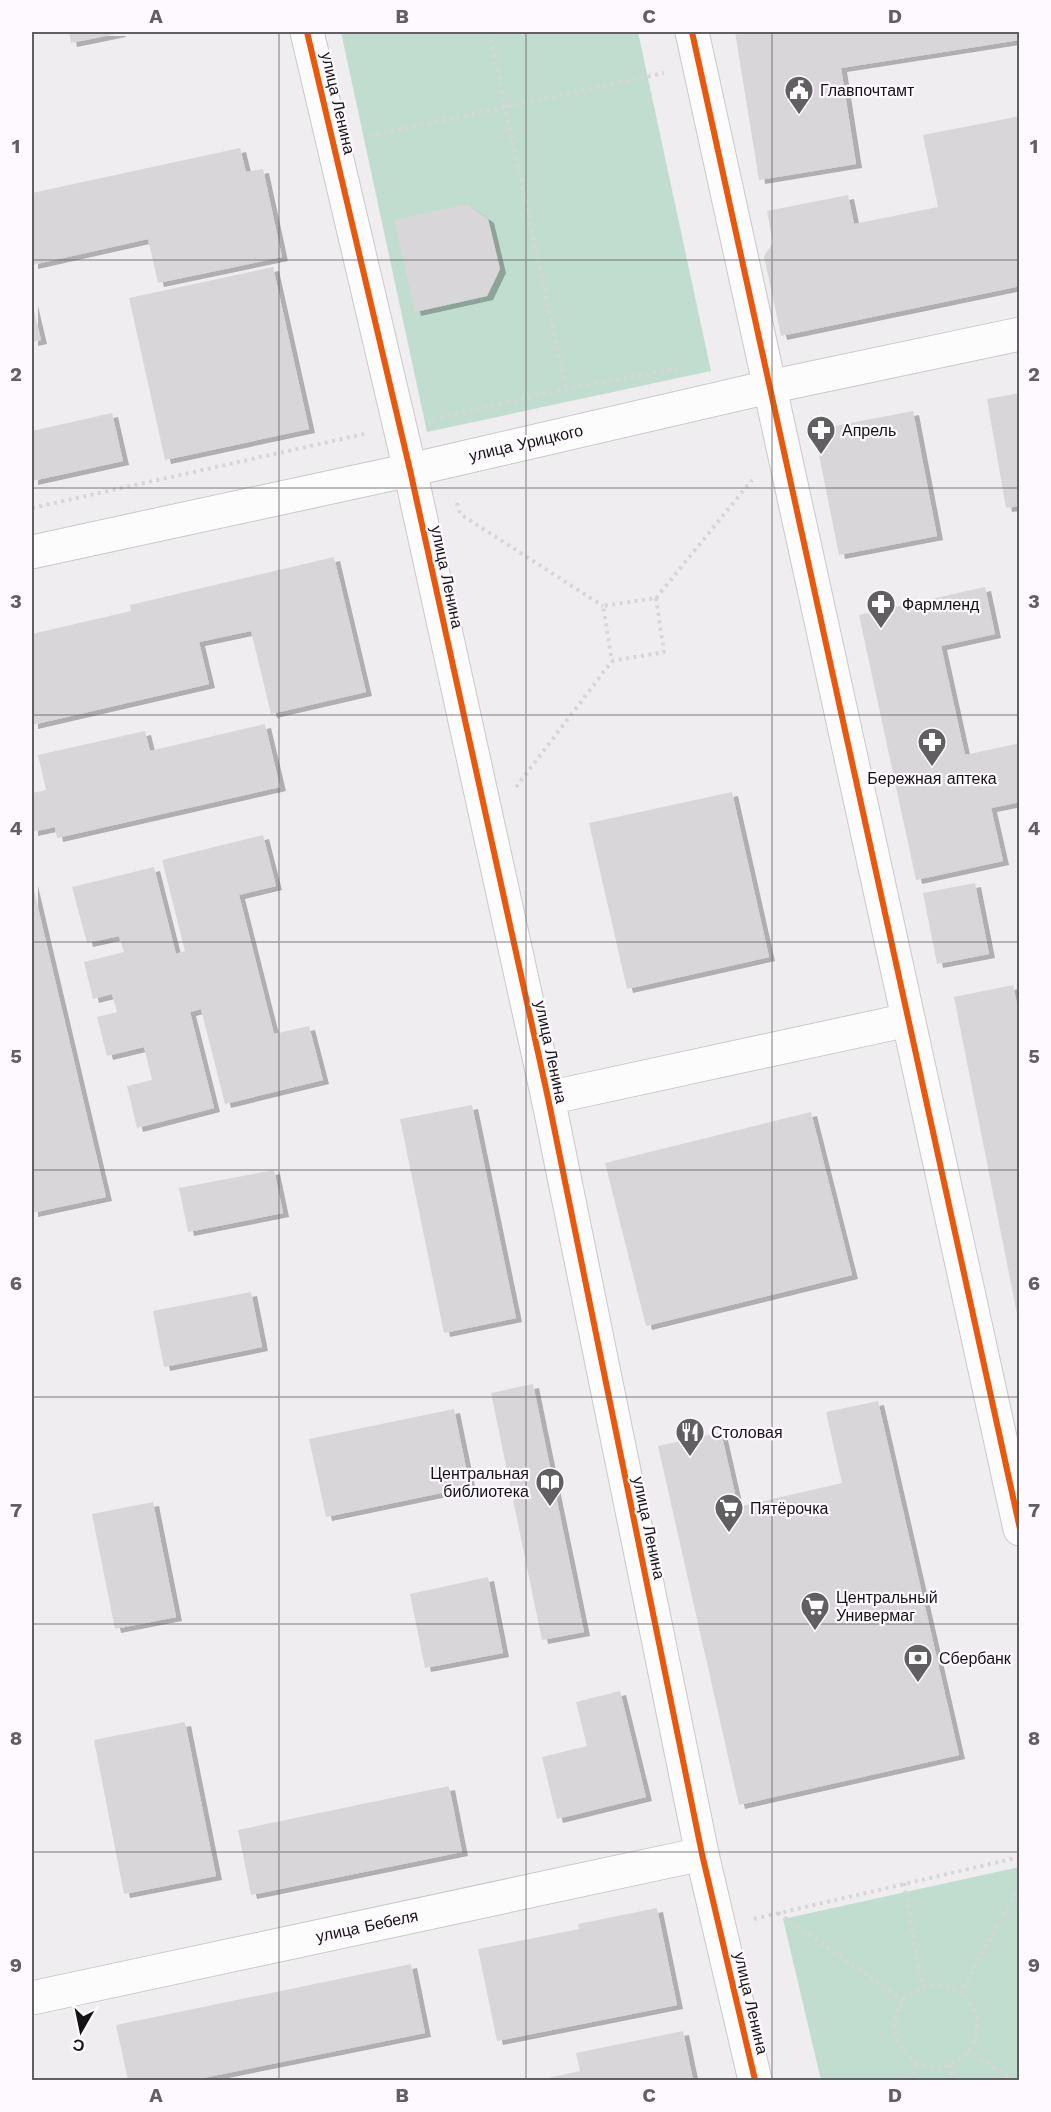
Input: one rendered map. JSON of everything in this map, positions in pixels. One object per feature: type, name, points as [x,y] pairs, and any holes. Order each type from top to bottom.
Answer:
[{"type":"street","name":"улица Ленина","points":[[307,32],[410,470],[548,1098],[702,1854],[755,2080]]},
{"type":"street","points":[[692,32],[1020,1529]]},
{"type":"street","name":"улица Урицкого","points":[[32,552],[410,470],[769,387],[1020,334]]},
{"type":"street","points":[[548,1098],[908,1020]]},
{"type":"street","name":"улица Бебеля","points":[[32,1998],[702,1854]]},
{"type":"path","points":[[489,32],[566,389]]},
{"type":"path","points":[[333,144],[700,66]]},
{"type":"path","points":[[681,368],[566,389],[432,419],[460,514],[603,606],[656,598],[781,444]]},
{"type":"path","points":[[32,508],[400,426]]},
{"type":"path","points":[[488,824],[612,661],[664,652],[656,598]]},
{"type":"path","points":[[603,606],[612,661]]},
{"type":"path","points":[[720,1928],[1020,1857]]},
{"type":"path","points":[[904,1883],[922,1987]]},
{"type":"path","points":[[960,1994],[1020,1884]]},
{"type":"path","points":[[778,1913],[904,2001]]},
{"type":"path","points":[[938,1985],[954,1989],[960,1994],[967,1998],[975,2013],[977,2028],[973,2044],[964,2057],[950,2065],[934,2067],[918,2064],[905,2054],[897,2040],[895,2024],[899,2008],[908,1996],[922,1987],[938,1985]]},
{"type":"path","points":[[968,2050],[1013,2080]]},
{"type":"path","points":[[908,2080],[918,2064]]},
{"type":"path","points":[[950,2065],[953,2080]]},
{"type":"green space","points":[[341,32],[638,32],[711,371],[427,432]]},
{"type":"green space","points":[[1019,1867],[1019,2080],[821,2080],[783,1919]]},
{"type":"building","points":[[69,32],[119,32],[120,33],[71,43]]},
{"type":"building","name":"Главпочтамт","points":[[735,32],[1020,32],[1020,40],[841,68],[856,164],[759,180]]},
{"type":"building","points":[[1020,116],[1020,286],[781,336],[764,256],[773,243],[767,211],[848,195],[854,224],[938,207],[923,135]]},
{"type":"building","points":[[240,148],[246,172],[263,169],[282,257],[158,283],[148,239],[32,265],[32,193]]},
{"type":"building","points":[[467,204],[488,219],[500,269],[487,296],[415,312],[394,220]]},
{"type":"building","points":[[273,267],[309,429],[165,460],[129,298]]},
{"type":"building","points":[[32,302],[41,340],[32,342]]},
{"type":"building","points":[[1020,393],[1020,506],[1006,508],[987,399]]},
{"type":"building","points":[[913,411],[937,536],[839,555],[814,430]]},
{"type":"building","points":[[112,413],[123,461],[32,481],[32,431]]},
{"type":"building","points":[[334,557],[366,692],[271,714],[251,631],[199,642],[209,684],[32,725],[32,634],[131,611],[130,605]]},
{"type":"building","points":[[985,587],[995,634],[941,646],[965,755],[1020,743],[1020,802],[991,808],[1003,861],[916,880],[859,615]]},
{"type":"building","points":[[265,724],[280,787],[57,838],[55,827],[32,832],[32,793],[46,790],[38,755],[145,731],[150,751]]},
{"type":"building","points":[[732,792],[769,957],[627,989],[589,823]]},
{"type":"building","points":[[263,835],[276,886],[239,895],[274,1034],[309,1026],[323,1080],[225,1104],[201,1009],[190,1012],[214,1108],[137,1128],[127,1086],[152,1080],[144,1047],[107,1056],[97,1017],[117,1012],[112,994],[93,999],[84,962],[124,952],[119,936],[87,943],[72,887],[154,867],[176,954],[185,951],[162,860]]},
{"type":"building","points":[[32,882],[106,1197],[32,1213]]},
{"type":"building","points":[[975,883],[989,954],[937,964],[923,893]]},
{"type":"building","points":[[1013,985],[1018,1009],[1020,1008],[1018,1319],[954,997]]},
{"type":"building","points":[[472,1105],[516,1318],[444,1333],[400,1119]]},
{"type":"building","points":[[811,1112],[852,1275],[646,1326],[605,1163]]},
{"type":"building","points":[[274,1170],[283,1213],[188,1232],[179,1188]]},
{"type":"building","points":[[251,1292],[262,1347],[164,1367],[153,1311]]},
{"type":"building","points":[[533,1384],[584,1632],[542,1640],[491,1393]]},
{"type":"building","name":"Центральный Универмаг","points":[[878,1401],[959,1755],[739,1805],[658,1446],[721,1432],[738,1507],[842,1483],[826,1412]]},
{"type":"building","points":[[454,1409],[470,1487],[326,1517],[309,1439]]},
{"type":"building","points":[[153,1502],[176,1617],[115,1629],[92,1514]]},
{"type":"building","points":[[488,1577],[503,1653],[425,1668],[410,1594]]},
{"type":"building","points":[[620,1691],[646,1797],[557,1819],[542,1757],[587,1746],[576,1702]]},
{"type":"building","points":[[185,1722],[216,1876],[124,1894],[94,1740]]},
{"type":"building","points":[[449,1786],[462,1852],[251,1895],[238,1830]]},
{"type":"building","points":[[657,1908],[677,2005],[497,2041],[478,1949],[579,1929],[578,1924]]},
{"type":"building","points":[[411,1964],[425,2033],[193,2080],[128,2080],[116,2025]]},
{"type":"building","points":[[683,2031],[693,2080],[539,2080],[580,2071],[576,2053]]},
{"type":"cycle path","points":[[307,32],[410,470],[548,1098],[702,1854],[755,2080]]},
{"type":"cycle path","points":[[692,32],[1020,1529]]},
{"type":"place","name":"Главпочтамт","points":[[799,116]]},
{"type":"place","name":"Апрель","points":[[821,456]]},
{"type":"place","name":"Фармленд","points":[[881,630]]},
{"type":"place","name":"Бережная аптека","points":[[932,768]]},
{"type":"place","name":"Столовая","points":[[690,1458]]},
{"type":"place","name":"Центральная библиотека","points":[[550,1508]]},
{"type":"place","name":"Пятёрочка","points":[[729,1534]]},
{"type":"place","name":"Центральный Универмаг","points":[[815,1632]]},
{"type":"place","name":"Сбербанк","points":[[918,1684]]}]
